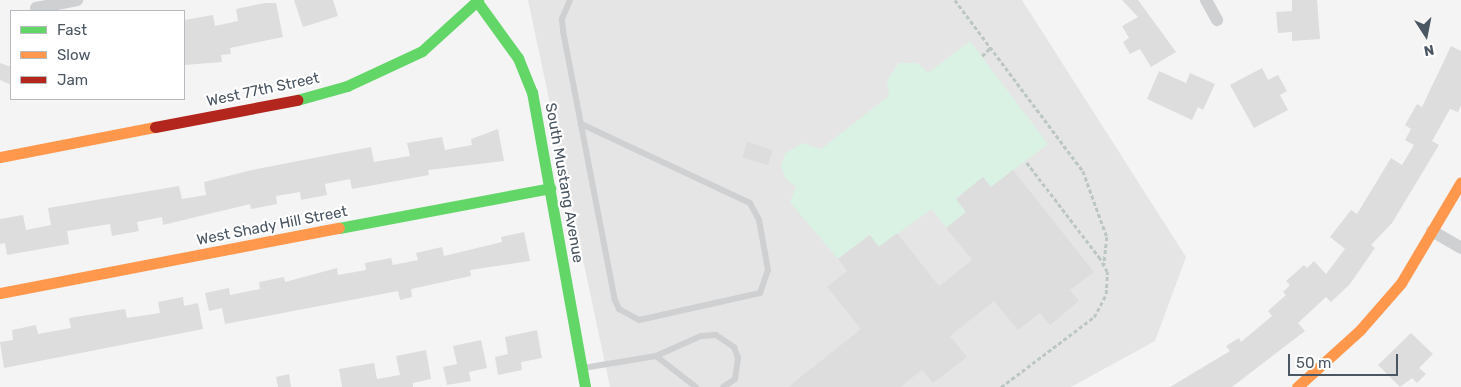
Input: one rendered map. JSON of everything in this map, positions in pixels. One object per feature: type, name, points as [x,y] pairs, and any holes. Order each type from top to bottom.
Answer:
[{"type":"street","points":[[36,8],[77,0]]},
{"type":"street","name":"West 77th Street","points":[[0,157],[304,99],[347,86],[422,51],[477,0]]},
{"type":"street","name":"South Mustang Avenue","points":[[477,0],[518,58],[532,92],[585,387]]},
{"type":"street","points":[[1206,0],[1217,20]]},
{"type":"street","points":[[1297,387],[1360,330],[1401,283],[1461,182]]},
{"type":"street","name":"West Shady Hill Street","points":[[0,293],[550,188]]},
{"type":"street","points":[[1432,230],[1461,248]]},
{"type":"lane","points":[[570,0],[562,19],[563,31],[615,300],[624,314],[639,320],[760,293],[768,270],[759,220],[750,203],[581,124]]},
{"type":"lane","points":[[582,368],[656,356],[702,336],[716,335],[734,347],[738,358],[735,379],[723,387]]},
{"type":"lane","points":[[656,356],[696,387]]},
{"type":"path","points":[[955,0],[1083,171],[1107,237],[1104,265],[1106,294],[1094,317],[1001,387]]},
{"type":"path","points":[[982,56],[991,47]]},
{"type":"path","points":[[1025,161],[1104,265]]},
{"type":"shaded area","points":[[528,0],[1022,0],[1186,257],[1155,341],[1071,387],[610,387]]},
{"type":"green space","points":[[970,41],[1048,144],[991,187],[983,177],[956,199],[966,212],[946,228],[932,209],[879,247],[869,235],[838,259],[790,202],[796,187],[785,178],[781,166],[785,154],[802,143],[821,149],[889,96],[887,80],[899,63],[917,63],[928,73]]},
{"type":"building","points":[[294,0],[333,0],[338,16],[303,27]]},
{"type":"building","points":[[1122,0],[1138,0],[1176,52],[1151,67],[1140,49],[1130,54],[1123,42],[1129,38],[1122,26],[1138,17]]},
{"type":"building","points":[[1292,0],[1317,0],[1320,39],[1292,41],[1292,32],[1278,33],[1276,12],[1292,11]]},
{"type":"building","points":[[265,3],[276,3],[283,37],[230,48],[231,54],[221,55],[222,62],[185,65],[185,20],[213,15],[215,26],[238,21],[236,9]]},
{"type":"building","points":[[1451,46],[1461,51],[1461,105],[1458,112],[1450,109],[1432,141],[1439,145],[1392,223],[1371,245],[1375,248],[1350,284],[1331,302],[1326,297],[1298,323],[1305,331],[1232,387],[1170,387],[1230,351],[1226,346],[1239,338],[1241,342],[1272,316],[1268,311],[1286,295],[1283,292],[1290,285],[1286,281],[1304,265],[1307,268],[1314,261],[1326,274],[1345,249],[1330,237],[1351,210],[1357,214],[1391,158],[1402,165],[1414,145],[1405,140],[1411,129],[1405,125],[1417,104],[1422,107]]},
{"type":"building","points":[[0,63],[10,67],[10,85],[0,80]]},
{"type":"building","points":[[1262,68],[1268,80],[1278,75],[1287,91],[1280,95],[1288,110],[1254,128],[1230,85]]},
{"type":"building","points":[[1159,71],[1186,83],[1190,73],[1215,84],[1203,110],[1198,107],[1192,120],[1147,99]]},
{"type":"building","points":[[498,129],[504,161],[428,170],[429,175],[352,189],[350,179],[325,184],[327,195],[301,200],[300,192],[276,196],[277,204],[251,209],[250,204],[163,225],[162,217],[137,222],[139,231],[112,236],[110,224],[67,231],[69,244],[7,255],[5,243],[0,244],[0,219],[23,215],[26,230],[51,225],[48,208],[179,186],[182,199],[206,195],[204,182],[252,170],[371,147],[374,162],[410,156],[407,143],[442,137],[445,150],[472,145],[471,139]]},
{"type":"building","points":[[747,142],[773,150],[768,165],[742,157]]},
{"type":"building","points":[[1013,170],[1094,272],[1070,290],[1079,301],[1050,325],[1040,313],[1018,330],[994,301],[950,336],[967,357],[933,383],[922,370],[900,387],[788,387],[861,329],[827,287],[847,271],[838,259],[870,235],[879,247],[897,233],[939,286],[972,260],[946,228],[966,212],[956,199],[983,177],[991,187]]},
{"type":"building","points":[[524,232],[530,261],[470,270],[471,276],[411,289],[412,297],[400,300],[398,291],[225,324],[222,308],[209,311],[205,293],[229,288],[230,295],[260,289],[259,282],[284,277],[285,282],[337,268],[338,275],[366,270],[365,263],[391,258],[393,265],[418,260],[416,253],[442,247],[444,256],[502,242],[501,237]]},
{"type":"building","points":[[183,297],[184,306],[198,303],[203,329],[4,368],[0,342],[13,340],[12,330],[36,325],[38,334],[71,328],[69,318],[125,309],[127,318],[160,313],[158,302]]},
{"type":"building","points":[[537,330],[542,358],[521,362],[522,370],[498,375],[495,357],[508,354],[505,337]]},
{"type":"building","points":[[1411,333],[1433,354],[1419,368],[1426,374],[1417,383],[1412,378],[1400,387],[1378,365]]},
{"type":"building","points":[[481,340],[487,368],[469,372],[471,381],[447,385],[443,367],[457,364],[453,346]]},
{"type":"building","points":[[426,350],[431,379],[413,383],[413,387],[342,387],[339,369],[374,363],[377,379],[400,375],[396,356]]},
{"type":"building","points":[[289,374],[291,387],[278,387],[276,377]]},
{"type":"traffic: fast","points":[[476,0],[518,58],[532,92],[585,387]]},
{"type":"traffic: fast","points":[[297,100],[347,86],[422,51],[478,0]]},
{"type":"traffic: fast","points":[[339,228],[550,188]]},
{"type":"traffic: slow","points":[[0,157],[155,127]]},
{"type":"traffic: slow","points":[[1297,387],[1360,330],[1401,283],[1461,182]]},
{"type":"traffic: slow","points":[[0,293],[339,228]]},
{"type":"traffic: jam","points":[[155,127],[297,100]]}]
